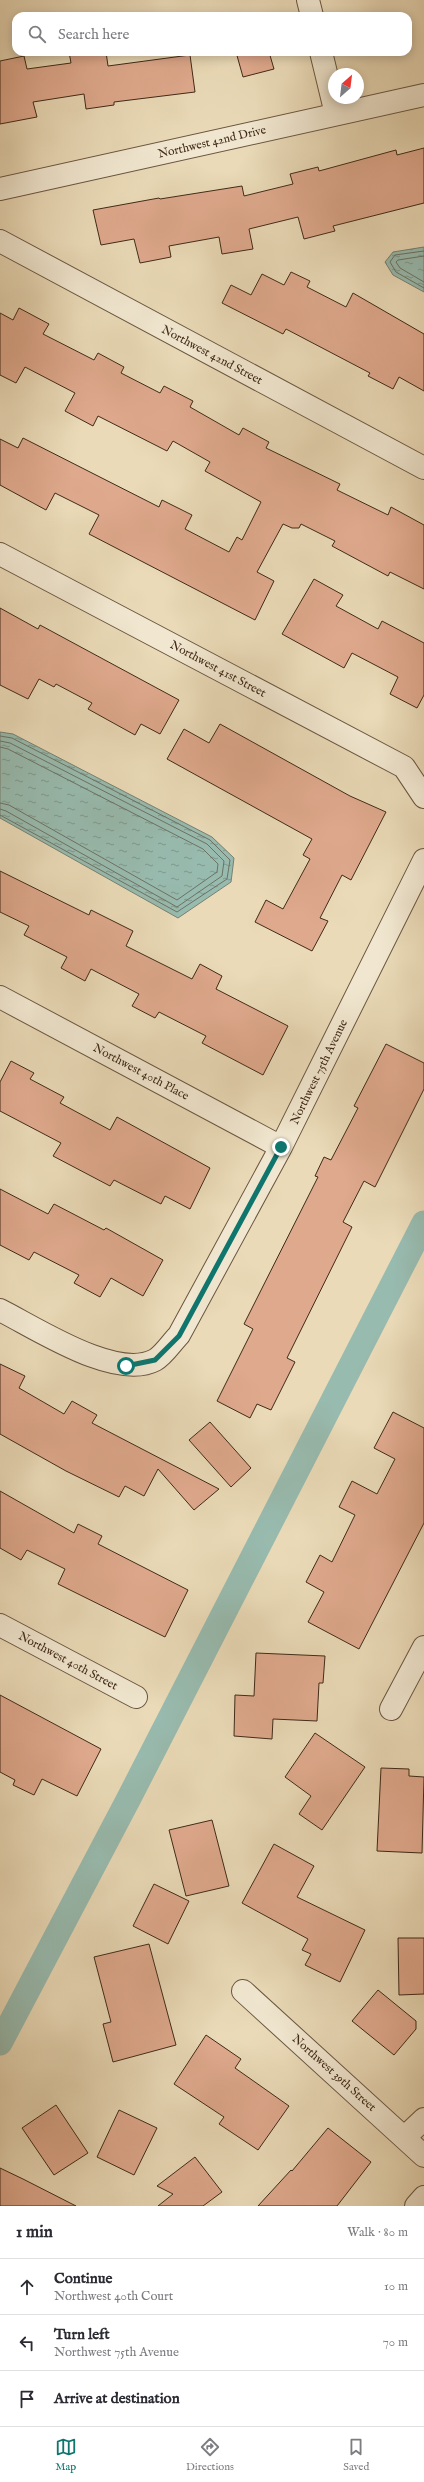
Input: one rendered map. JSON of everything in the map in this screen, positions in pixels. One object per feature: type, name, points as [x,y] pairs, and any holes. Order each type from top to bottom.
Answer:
[{"type":"street","points":[[308,0],[311,12]]},
{"type":"street","points":[[322,56],[336,114]]},
{"type":"street","name":"Northwest 42nd Drive","points":[[0,189],[424,95]]},
{"type":"street","name":"Northwest 42nd Street","points":[[0,241],[424,468]]},
{"type":"street","name":"Northwest 41st Street","points":[[0,554],[404,767],[424,797]]},
{"type":"street","name":"Northwest 75th Avenue","points":[[0,1310],[86,1355],[126,1366],[155,1360],[179,1336],[281,1147],[424,860]]},
{"type":"street","name":"Northwest 40th Place","points":[[0,997],[281,1147]]},
{"type":"street","name":"Northwest 40th Street","points":[[0,1624],[136,1698]]},
{"type":"street","points":[[391,1709],[424,1647]]},
{"type":"street","name":"Northwest 39th Street","points":[[243,1991],[424,2156]]},
{"type":"street","points":[[405,2138],[424,2119]]},
{"type":"street","points":[[416,2206],[424,2197]]},
{"type":"water","points":[[424,247],[424,292],[393,275],[385,262],[393,252]]},
{"type":"water","points":[[0,732],[13,734],[212,837],[234,858],[231,882],[178,918],[0,818]]},
{"type":"building","points":[[24,56],[27,69],[71,63],[70,56],[107,56],[108,66],[190,56],[195,92],[114,102],[114,105],[86,109],[84,94],[33,102],[37,117],[0,124],[0,61]]},
{"type":"building","points":[[237,56],[270,56],[274,69],[243,77]]},
{"type":"building","points":[[424,148],[424,203],[333,226],[335,231],[304,239],[298,217],[249,229],[253,249],[222,254],[219,237],[169,246],[171,257],[140,263],[134,239],[101,245],[93,210],[159,198],[242,186],[244,196],[293,184],[290,174],[318,167],[319,171],[396,150],[397,155]]},
{"type":"building","points":[[291,272],[310,281],[307,287],[346,307],[353,293],[424,334],[424,391],[399,377],[393,389],[368,376],[370,373],[286,329],[283,334],[222,303],[231,285],[251,295],[262,274],[284,285]]},
{"type":"building","points":[[19,308],[49,324],[43,334],[94,360],[98,353],[124,367],[121,373],[160,393],[164,386],[193,401],[190,407],[239,435],[243,428],[269,442],[266,448],[340,484],[337,490],[388,515],[391,507],[424,525],[424,589],[390,572],[388,576],[332,546],[335,541],[301,524],[299,528],[292,528],[283,524],[257,572],[274,581],[255,620],[89,534],[99,515],[55,493],[46,510],[0,485],[0,439],[18,448],[23,438],[159,507],[162,500],[192,515],[185,529],[229,552],[237,537],[242,540],[261,502],[205,471],[210,462],[173,441],[167,451],[98,416],[93,426],[65,411],[75,393],[25,367],[16,383],[0,375],[0,313],[13,320]]},
{"type":"building","points":[[314,579],[343,595],[336,606],[378,629],[382,621],[424,643],[424,695],[417,708],[390,694],[398,677],[352,653],[344,668],[282,634]]},
{"type":"building","points":[[0,608],[38,629],[40,625],[179,700],[160,734],[141,724],[135,735],[88,709],[92,703],[56,684],[54,687],[39,679],[28,699],[0,685]]},
{"type":"building","points":[[220,724],[350,796],[386,812],[351,880],[342,875],[320,918],[328,921],[312,951],[255,922],[266,900],[283,909],[310,859],[303,855],[312,839],[167,759],[184,729],[209,743]]},
{"type":"building","points":[[0,871],[89,915],[91,910],[133,931],[126,946],[192,979],[200,964],[222,976],[216,989],[288,1026],[263,1075],[202,1043],[206,1036],[159,1012],[155,1018],[132,1006],[139,994],[91,969],[85,981],[61,968],[67,957],[24,935],[29,926],[0,912]]},
{"type":"building","points":[[386,1044],[424,1063],[424,1089],[375,1187],[364,1181],[343,1222],[352,1227],[287,1358],[295,1362],[271,1410],[257,1404],[250,1418],[217,1401],[253,1329],[244,1324],[318,1177],[315,1176],[324,1157],[331,1160],[358,1108],[354,1106]]},
{"type":"building","points":[[11,1061],[34,1073],[30,1079],[64,1097],[60,1103],[110,1130],[117,1117],[210,1168],[190,1209],[165,1196],[161,1204],[114,1180],[110,1186],[53,1156],[61,1143],[0,1111],[0,1082]]},
{"type":"building","points":[[0,1189],[48,1214],[54,1204],[104,1230],[106,1228],[163,1260],[143,1296],[111,1278],[100,1297],[74,1283],[79,1275],[34,1252],[29,1260],[0,1245]]},
{"type":"building","points":[[0,1364],[25,1376],[19,1388],[64,1414],[72,1401],[97,1415],[92,1423],[219,1489],[194,1510],[158,1469],[144,1496],[125,1486],[119,1497],[66,1471],[0,1434]]},
{"type":"building","points":[[393,1412],[424,1428],[424,1523],[359,1649],[308,1622],[324,1592],[306,1582],[320,1555],[332,1562],[355,1515],[339,1507],[352,1481],[377,1494],[395,1459],[374,1448]]},
{"type":"building","points":[[210,1422],[251,1468],[231,1487],[189,1440]]},
{"type":"building","points":[[0,1491],[74,1533],[78,1524],[102,1536],[98,1544],[188,1590],[165,1637],[58,1584],[65,1569],[27,1550],[21,1560],[0,1548]]},
{"type":"building","points":[[256,1653],[325,1656],[323,1683],[319,1683],[317,1721],[273,1719],[272,1739],[234,1736],[235,1695],[254,1696]]},
{"type":"building","points":[[0,1695],[101,1749],[77,1796],[42,1779],[34,1795],[13,1785],[15,1780],[0,1772]]},
{"type":"building","points":[[315,1733],[365,1767],[322,1830],[299,1814],[311,1796],[285,1777]]},
{"type":"building","points":[[381,1768],[409,1769],[409,1776],[424,1777],[422,1853],[377,1851]]},
{"type":"building","points":[[212,1820],[229,1886],[186,1896],[169,1830]]},
{"type":"building","points":[[274,1844],[314,1866],[297,1897],[365,1930],[340,1982],[305,1965],[311,1954],[302,1950],[308,1939],[242,1903]]},
{"type":"building","points":[[154,1884],[189,1901],[168,1944],[133,1926]]},
{"type":"building","points":[[398,1938],[424,1938],[424,1994],[399,1995]]},
{"type":"building","points":[[149,1944],[176,2045],[113,2062],[103,2024],[111,2022],[94,1957]]},
{"type":"building","points":[[378,1990],[416,2021],[416,2029],[394,2055],[352,2021]]},
{"type":"building","points":[[206,2035],[241,2059],[235,2068],[289,2106],[258,2150],[219,2124],[224,2117],[174,2084]]},
{"type":"building","points":[[56,2105],[88,2153],[54,2175],[22,2128]]},
{"type":"building","points":[[119,2110],[157,2128],[134,2175],[97,2157]]},
{"type":"building","points":[[328,2128],[371,2162],[337,2206],[258,2206],[291,2170],[292,2171]]},
{"type":"building","points":[[195,2157],[222,2192],[203,2206],[158,2206],[173,2194],[157,2186]]},
{"type":"building","points":[[0,2168],[23,2179],[76,2206],[0,2206]]},
{"type":"waterway","points":[[0,2043],[128,1800],[424,1223]]},
{"type":"route","points":[[126,1366],[155,1360],[179,1336],[281,1147]]}]
